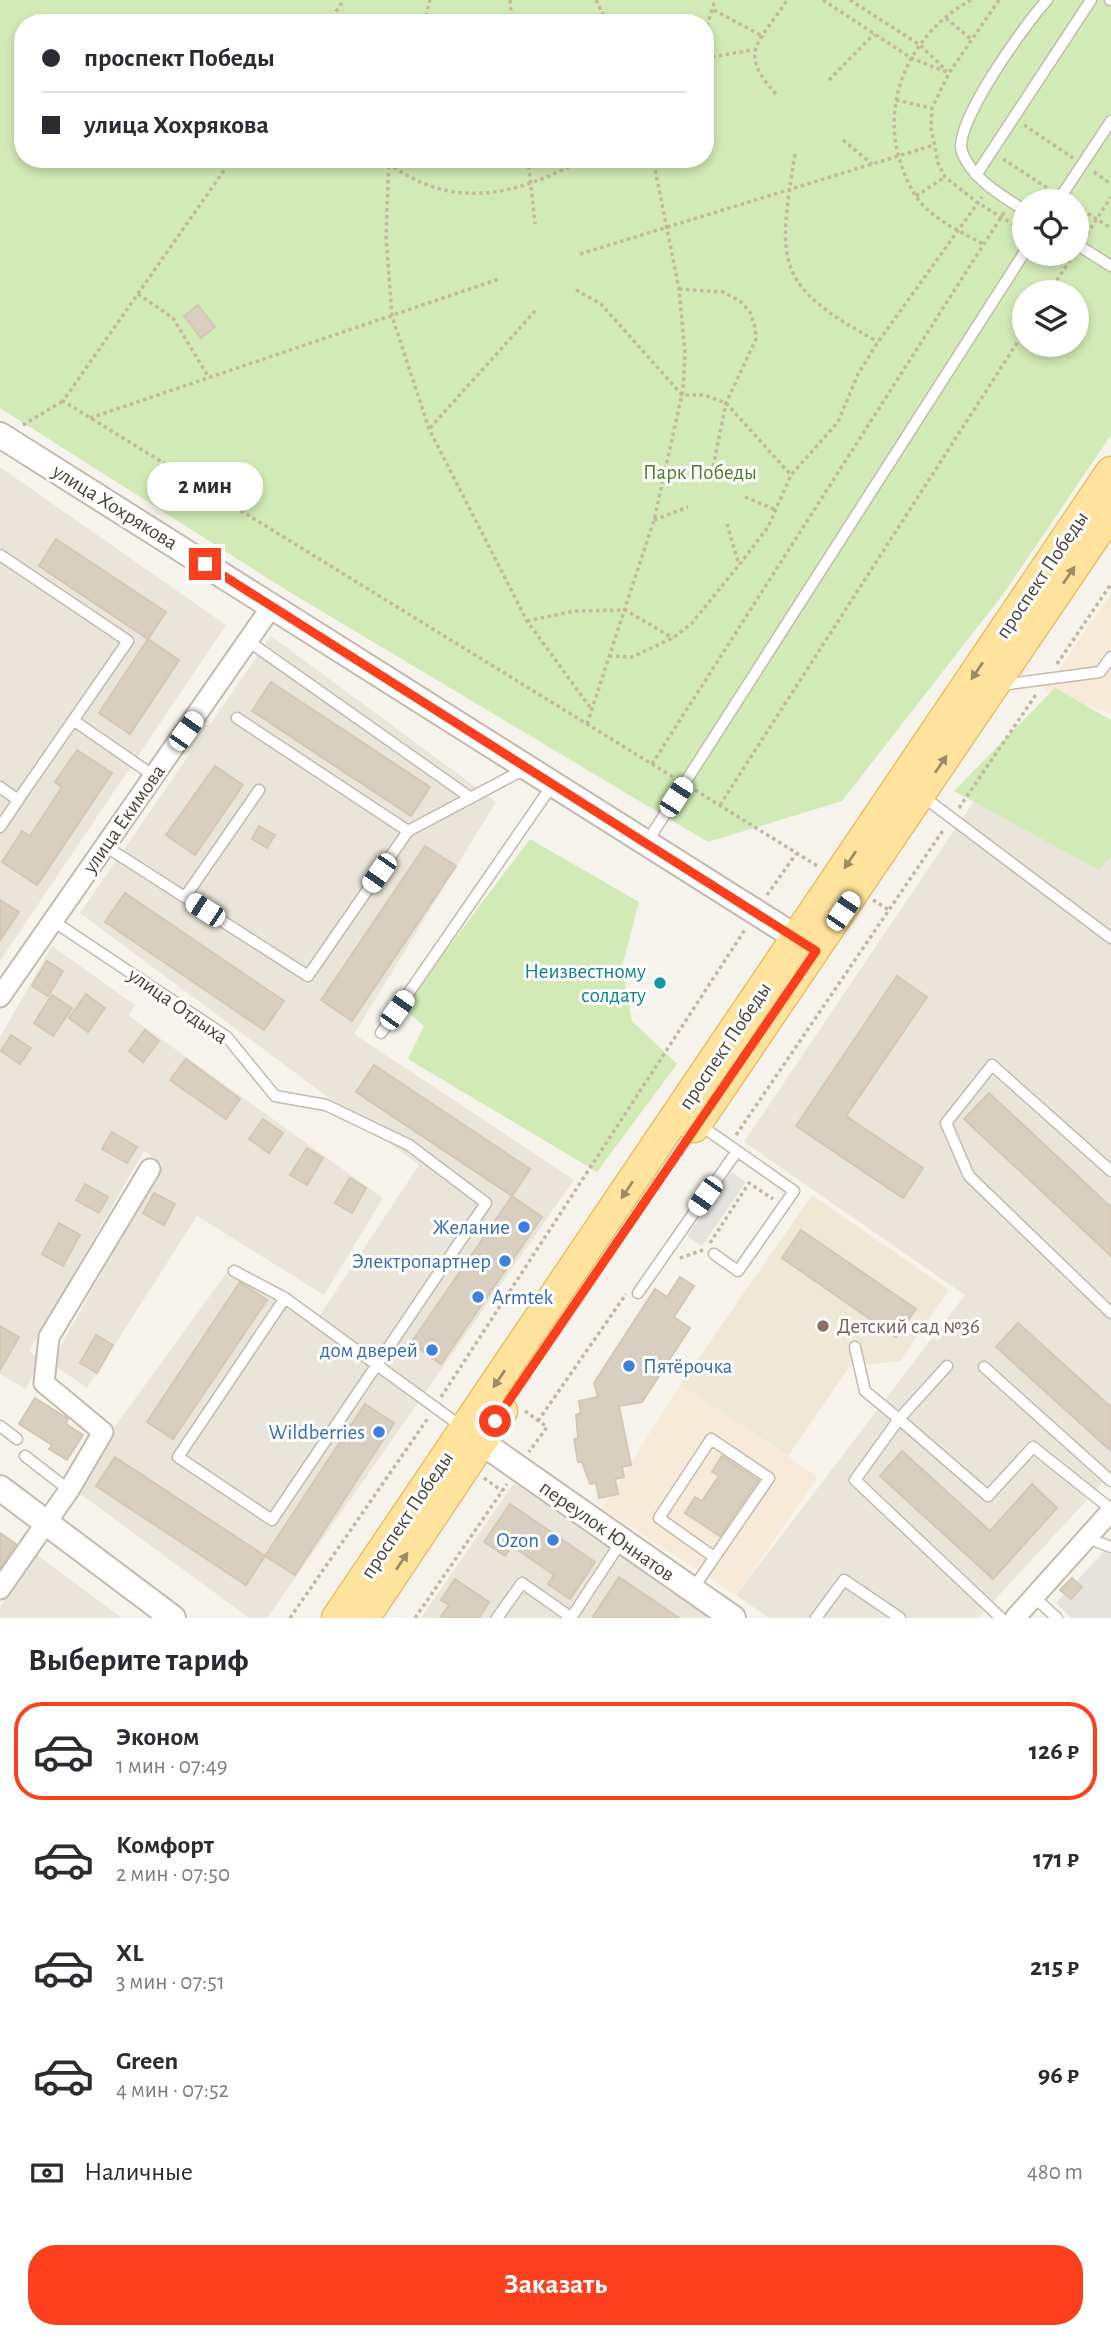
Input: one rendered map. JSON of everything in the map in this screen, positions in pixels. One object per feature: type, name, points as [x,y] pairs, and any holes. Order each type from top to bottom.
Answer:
[{"type":"main road","name":"проспект Победы","points":[[364,1618],[473,1435],[807,945],[1111,472]]},
{"type":"main road","name":"проспект Победы","points":[[847,884],[920,795],[1111,512]]},
{"type":"main road","name":"проспект Победы","points":[[337,1618],[473,1435],[696,1123],[807,945]]},
{"type":"street","name":"улица Хохрякова","points":[[1,436],[807,945]]},
{"type":"street","name":"улица Екимова","points":[[0,997],[272,606]]},
{"type":"street","points":[[0,1589],[69,1490],[103,1432],[44,1383],[49,1337],[150,1169]]},
{"type":"street","name":"переулок Юннатов","points":[[473,1435],[621,1542],[733,1618]]},
{"type":"street","points":[[0,1488],[173,1618]]},
{"type":"street","points":[[1015,1618],[1111,1510]]},
{"type":"lane","points":[[1011,202],[976,175],[960,149],[967,118],[1031,17],[1047,0]]},
{"type":"lane","points":[[976,175],[1091,0]]},
{"type":"lane","points":[[1066,189],[1111,121]]},
{"type":"lane","points":[[1089,254],[1111,266]]},
{"type":"lane","points":[[646,843],[1016,266]]},
{"type":"lane","points":[[0,555],[128,641],[0,827]]},
{"type":"lane","points":[[248,641],[471,798]]},
{"type":"lane","points":[[994,686],[1100,673],[1111,657]]},
{"type":"lane","points":[[237,718],[408,831]]},
{"type":"lane","points":[[73,720],[154,776]]},
{"type":"lane","points":[[105,846],[308,976],[408,831],[527,768]]},
{"type":"lane","points":[[381,1033],[554,784]]},
{"type":"lane","points":[[0,787],[19,799]]},
{"type":"lane","points":[[185,897],[259,790]]},
{"type":"lane","points":[[920,795],[1111,938]]},
{"type":"lane","name":"улица Отдыха","points":[[53,921],[227,1037],[275,1096],[326,1105],[408,1145],[486,1203],[378,1365]]},
{"type":"lane","points":[[1111,1171],[992,1065],[946,1123],[969,1175],[1111,1313]]},
{"type":"lane","points":[[696,1123],[794,1191],[738,1271],[714,1254]]},
{"type":"lane","points":[[636,1288],[657,1265],[733,1148]]},
{"type":"lane","points":[[234,1271],[285,1298],[473,1435]]},
{"type":"lane","points":[[285,1298],[178,1457],[272,1520],[378,1365]]},
{"type":"lane","points":[[855,1347],[865,1391],[988,1496],[1033,1447],[1111,1510]]},
{"type":"lane","points":[[947,1366],[900,1419],[855,1480],[1001,1618]]},
{"type":"lane","points":[[985,1367],[1111,1481]]},
{"type":"lane","points":[[0,1426],[17,1439]]},
{"type":"lane","points":[[692,1590],[769,1478],[711,1439],[659,1518],[714,1557]]},
{"type":"lane","points":[[25,1456],[69,1490]]},
{"type":"lane","points":[[1087,1538],[1111,1547]]},
{"type":"lane","points":[[497,1618],[522,1583],[571,1618],[621,1542]]},
{"type":"lane","points":[[816,1618],[844,1580],[900,1618]]},
{"type":"lane","points":[[1034,1597],[1057,1618]]},
{"type":"path","points":[[712,14],[715,0]]},
{"type":"path","points":[[714,56],[753,50],[787,0]]},
{"type":"path","points":[[822,0],[911,58],[949,73],[920,45],[850,0]]},
{"type":"path","points":[[971,0],[946,18],[911,58],[901,78],[892,121],[898,156],[916,195],[928,211],[984,244]]},
{"type":"path","points":[[714,10],[764,37]]},
{"type":"path","points":[[946,18],[972,40]]},
{"type":"path","points":[[829,80],[875,34]]},
{"type":"path","points":[[753,50],[754,63],[762,78],[776,93]]},
{"type":"path","points":[[896,100],[932,108]]},
{"type":"path","points":[[1013,118],[1111,184]]},
{"type":"path","points":[[843,140],[872,164]]},
{"type":"path","points":[[580,254],[934,145]]},
{"type":"path","points":[[991,152],[1045,189]]},
{"type":"path","points":[[795,154],[783,244],[796,280],[820,307],[878,342]]},
{"type":"path","points":[[1,436],[63,401],[226,168]]},
{"type":"path","points":[[389,168],[386,236],[393,316],[429,429],[527,621],[592,710]]},
{"type":"path","points":[[399,168],[422,184],[449,191],[485,194],[531,185],[566,168]]},
{"type":"path","points":[[529,168],[535,225]]},
{"type":"path","points":[[587,724],[654,520],[682,395],[685,354],[679,289],[655,168]]},
{"type":"path","points":[[916,195],[945,177]]},
{"type":"path","points":[[609,656],[632,656],[673,638],[692,623],[768,527],[790,475],[838,422],[858,373],[878,342],[990,187]]},
{"type":"path","points":[[1089,231],[1111,197]]},
{"type":"path","points":[[652,764],[1011,202]]},
{"type":"path","points":[[1089,214],[1111,228]]},
{"type":"path","points":[[89,418],[499,279]]},
{"type":"path","points":[[679,289],[723,292],[740,301],[750,313],[756,339],[726,403],[713,467]]},
{"type":"path","points":[[576,290],[601,304],[682,395],[704,395],[726,403],[790,475]]},
{"type":"path","points":[[138,294],[173,318],[209,378]]},
{"type":"path","points":[[429,429],[536,310]]},
{"type":"path","points":[[720,805],[1012,351]]},
{"type":"path","points":[[63,401],[675,778]]},
{"type":"path","points":[[745,497],[776,510]]},
{"type":"path","points":[[654,520],[688,507]]},
{"type":"path","points":[[727,524],[739,565]]},
{"type":"path","points":[[733,1148],[889,910],[1111,584]]},
{"type":"path","points":[[527,621],[574,611],[625,610],[673,638]]},
{"type":"path","points":[[686,784],[889,910]]},
{"type":"path","points":[[290,1618],[436,1406],[796,853]]},
{"type":"path","points":[[657,1265],[705,1250],[749,1182],[783,1206]]},
{"type":"path","points":[[538,1421],[636,1288]]},
{"type":"path","points":[[415,1618],[547,1427],[525,1411]]},
{"type":"path","points":[[480,1475],[502,1491]]},
{"type":"shaded area","points":[[0,467],[226,625],[0,961]]},
{"type":"shaded area","points":[[1111,594],[1111,714],[1044,691]]},
{"type":"shaded area","points":[[271,636],[496,802],[354,1034],[574,1180],[267,1618],[249,1618],[71,1487],[233,1264],[320,1315],[419,1165],[80,913]]},
{"type":"shaded area","points":[[1017,737],[1111,797],[1111,1474],[978,1618],[769,1618],[736,1595],[965,1295],[744,1142]]},
{"type":"shaded area","points":[[52,946],[135,1005],[129,1016],[383,1198],[324,1295],[197,1216],[87,1388],[51,1363],[163,1164],[144,1151],[29,1351],[41,1359],[26,1389],[0,1374],[0,1037]]},
{"type":"shaded area","points":[[731,1172],[746,1182],[702,1246],[687,1236]]},
{"type":"shaded area","name":"Детский сад №36","points":[[812,1195],[949,1290],[900,1361],[849,1367],[788,1456],[680,1385]]},
{"type":"shaded area","points":[[680,1385],[818,1477],[736,1595],[602,1509]]},
{"type":"shaded area","points":[[514,1483],[710,1618],[421,1618]]},
{"type":"shaded area","points":[[1111,1544],[1111,1618],[1071,1618],[1056,1603]]},
{"type":"shaded area","points":[[36,1554],[122,1618],[0,1618],[0,1607]]},
{"type":"green space","name":"Парк Победы","points":[[0,0],[1111,0],[1111,435],[1004,593],[842,801],[708,842],[288,591],[0,408]]},
{"type":"green space","points":[[1055,688],[1111,720],[1111,856],[1099,870],[954,791]]},
{"type":"green space","points":[[530,839],[639,902],[622,967],[632,1021],[677,1064],[597,1172],[408,1059],[424,1026],[403,1008]]},
{"type":"building","points":[[198,305],[215,327],[201,338],[184,316]]},
{"type":"building","points":[[56,539],[166,612],[148,639],[39,566]]},
{"type":"building","points":[[148,639],[179,660],[130,734],[99,713]]},
{"type":"building","points":[[271,682],[430,787],[411,816],[252,711]]},
{"type":"building","points":[[77,750],[112,773],[37,885],[2,862],[22,831],[30,836],[62,787],[55,782]]},
{"type":"building","points":[[215,766],[243,785],[195,855],[166,835]]},
{"type":"building","points":[[259,826],[275,835],[267,848],[252,839]]},
{"type":"building","points":[[425,846],[456,866],[352,1021],[321,1000]]},
{"type":"building","points":[[125,893],[284,1001],[264,1030],[105,922]]},
{"type":"building","points":[[0,900],[19,912],[0,940]]},
{"type":"building","points":[[47,961],[63,971],[48,996],[32,986]]},
{"type":"building","points":[[897,976],[927,997],[846,1116],[923,1168],[903,1198],[796,1126]]},
{"type":"building","points":[[86,994],[105,1008],[88,1032],[69,1018]]},
{"type":"building","points":[[52,995],[72,1008],[53,1036],[34,1023]]},
{"type":"building","points":[[145,1030],[159,1041],[143,1062],[129,1051]]},
{"type":"building","points":[[11,1035],[31,1048],[20,1064],[1,1051]]},
{"type":"building","points":[[186,1059],[240,1099],[226,1119],[170,1080]]},
{"type":"building","points":[[374,1065],[530,1169],[512,1196],[356,1092]]},
{"type":"building","points":[[989,1093],[1111,1207],[1111,1256],[964,1119]]},
{"type":"building","points":[[263,1119],[283,1133],[269,1153],[249,1139]]},
{"type":"building","points":[[112,1132],[137,1147],[127,1163],[102,1149]]},
{"type":"building","points":[[307,1148],[323,1158],[307,1185],[290,1175]]},
{"type":"building","points":[[350,1178],[366,1188],[352,1213],[335,1203]]},
{"type":"building","points":[[85,1184],[108,1197],[99,1213],[76,1200]]},
{"type":"building","points":[[154,1193],[175,1204],[164,1225],[143,1213]]},
{"type":"building","points":[[512,1196],[542,1217],[441,1364],[411,1343]]},
{"type":"building","points":[[59,1223],[80,1235],[63,1266],[42,1254]]},
{"type":"building","points":[[801,1230],[916,1309],[896,1337],[782,1258]]},
{"type":"building","points":[[680,1277],[694,1286],[674,1317],[690,1328],[642,1402],[619,1406],[631,1465],[622,1467],[624,1477],[615,1479],[618,1494],[599,1498],[596,1483],[590,1484],[582,1462],[578,1462],[574,1439],[578,1438],[576,1415],[581,1413],[579,1401],[598,1397],[594,1383],[655,1289],[667,1297]]},
{"type":"building","points":[[240,1282],[267,1300],[173,1439],[147,1422]]},
{"type":"building","points":[[1018,1323],[1111,1407],[1111,1451],[996,1347]]},
{"type":"building","points":[[0,1326],[19,1337],[0,1370]]},
{"type":"building","points":[[96,1335],[113,1345],[97,1373],[80,1363]]},
{"type":"building","points":[[35,1398],[68,1419],[66,1424],[83,1435],[67,1460],[49,1449],[52,1445],[19,1424]]},
{"type":"building","points":[[365,1404],[394,1423],[295,1575],[265,1556]]},
{"type":"building","points":[[902,1451],[990,1531],[1032,1484],[1057,1508],[993,1579],[880,1476]]},
{"type":"building","points":[[722,1456],[758,1480],[720,1536],[685,1513],[695,1497],[702,1501],[719,1476],[712,1472]]},
{"type":"building","points":[[115,1457],[265,1556],[246,1585],[96,1486]]},
{"type":"building","points":[[510,1504],[595,1562],[570,1599],[548,1584],[554,1575],[512,1546],[505,1556],[484,1542]]},
{"type":"building","points":[[0,1533],[16,1544],[0,1568]]},
{"type":"building","points":[[619,1577],[679,1618],[592,1618]]},
{"type":"building","points":[[1072,1578],[1082,1587],[1071,1599],[1060,1590]]},
{"type":"building","points":[[455,1579],[489,1602],[479,1618],[440,1618],[449,1605],[441,1600]]},
{"type":"place","name":"Неизвестному солдату","points":[[660,983]]},
{"type":"place","name":"Желание","points":[[524,1227]]},
{"type":"place","name":"Электропартнер","points":[[505,1261]]},
{"type":"place","name":"Armtek","points":[[478,1297]]},
{"type":"place","name":"Детский сад №36","points":[[823,1326]]},
{"type":"place","name":"дом дверей","points":[[432,1350]]},
{"type":"place","name":"Пятёрочка","points":[[629,1366]]},
{"type":"place","name":"Wildberries","points":[[379,1432]]},
{"type":"place","name":"Ozon","points":[[553,1540]]},
{"type":"route","points":[[205,564],[816,951],[495,1421]]}]
